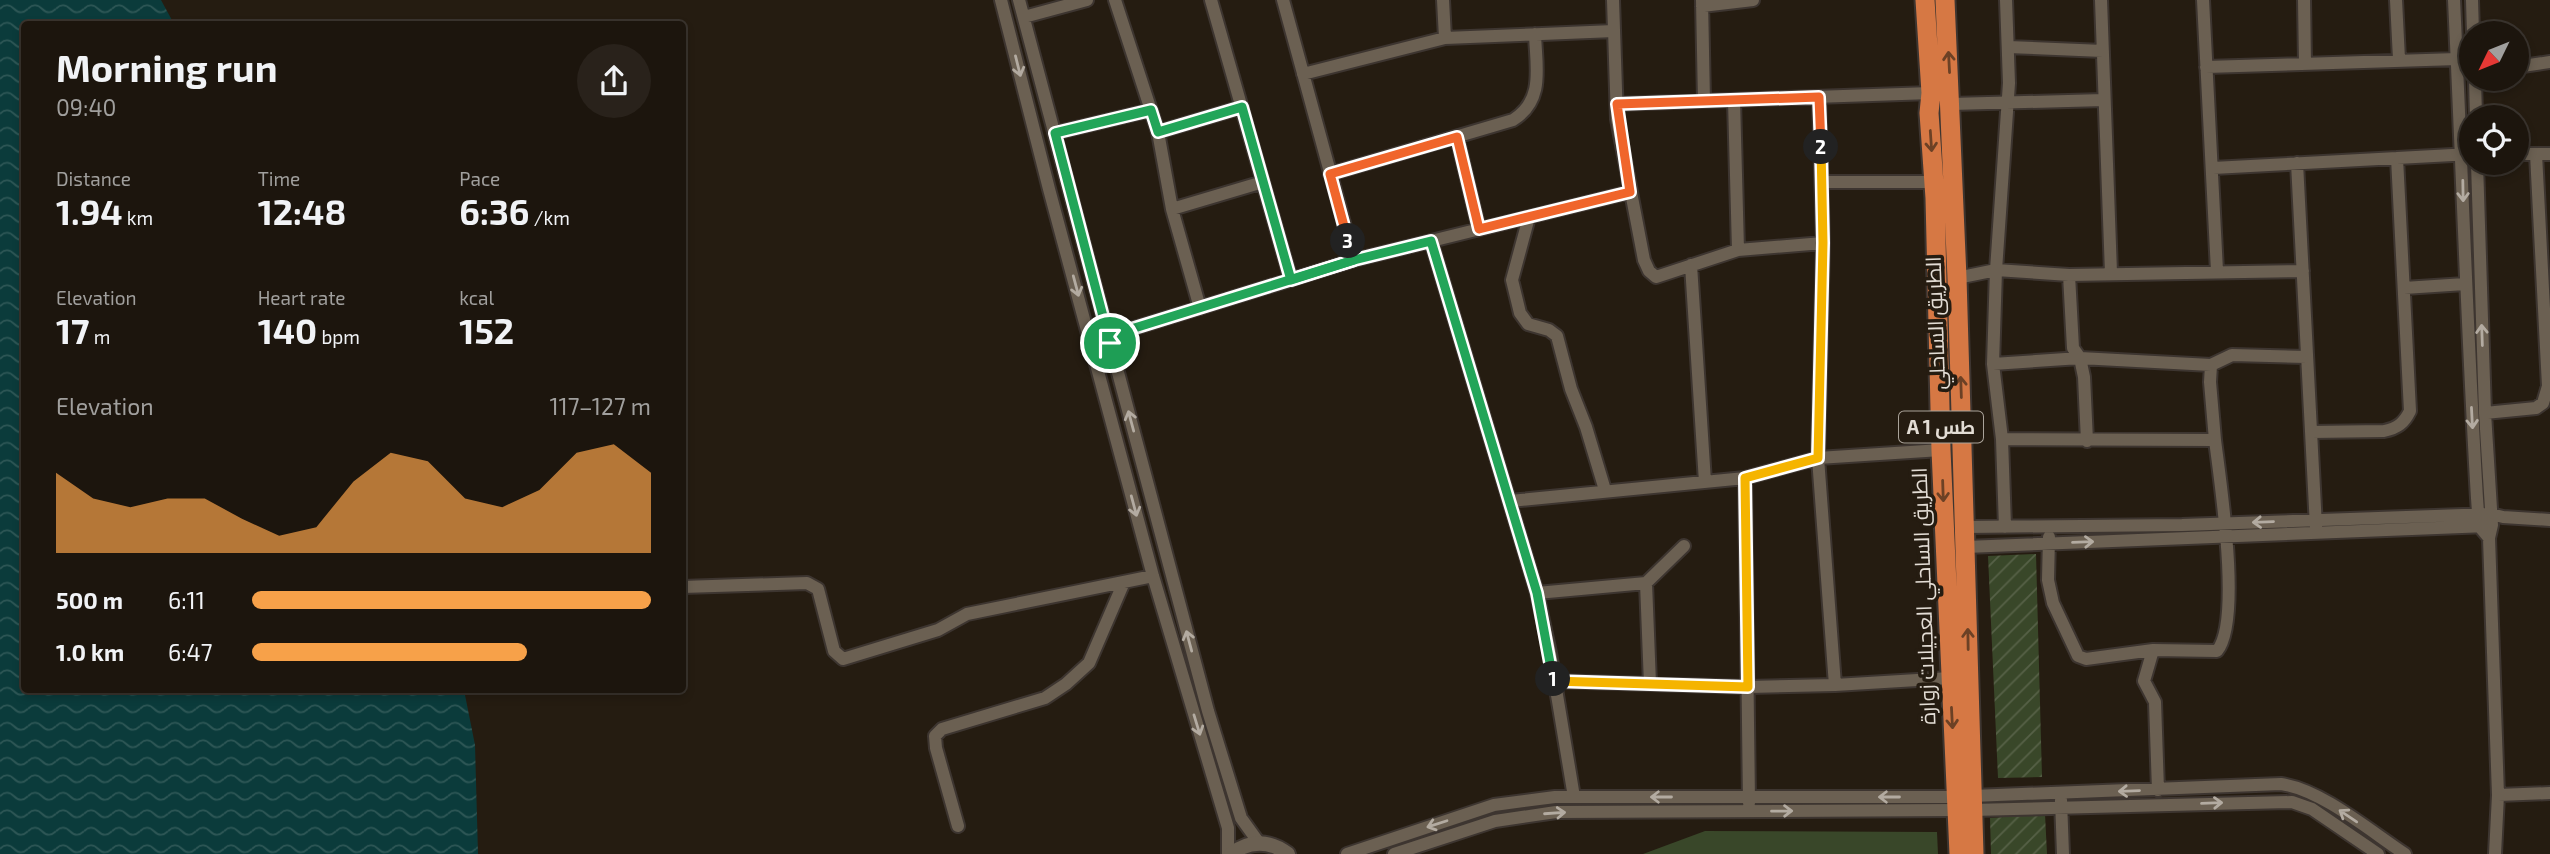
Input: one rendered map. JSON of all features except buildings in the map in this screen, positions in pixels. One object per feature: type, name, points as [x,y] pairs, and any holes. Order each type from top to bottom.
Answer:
[{"type":"highway","name":"الطريق الساحلي العجيلات زوارة","points":[[1925,0],[1931,93],[1929,113],[1934,182],[1950,678],[1964,803],[1959,854]]},
{"type":"highway","name":"الطريق الساحلي","points":[[1945,0],[1966,547],[1964,803],[1974,854]]},
{"type":"street","points":[[1002,0],[1153,576],[1225,818],[1229,854]]},
{"type":"street","points":[[1019,0],[1225,770],[1241,818],[1259,843]]},
{"type":"street","points":[[1024,17],[1087,0]]},
{"type":"street","points":[[1115,0],[1158,132],[1172,209],[1200,308]]},
{"type":"street","points":[[1211,0],[1291,280]]},
{"type":"street","points":[[1283,0],[1354,260]]},
{"type":"street","points":[[1443,0],[1445,38]]},
{"type":"street","points":[[1613,0],[1617,104],[1630,192],[1644,260],[1649,271],[1656,277],[1738,250],[1823,243]]},
{"type":"street","points":[[1704,101],[1702,3],[1753,0]]},
{"type":"street","points":[[2005,527],[2002,439],[1993,364],[2008,83],[2006,0]]},
{"type":"street","points":[[2101,0],[2110,273]]},
{"type":"street","points":[[2203,0],[2217,271]]},
{"type":"street","points":[[2304,0],[2305,63]]},
{"type":"street","points":[[2396,0],[2399,59]]},
{"type":"street","points":[[2454,0],[2461,105]]},
{"type":"street","points":[[2472,0],[2473,21]]},
{"type":"street","points":[[1303,75],[1445,38],[1614,31]]},
{"type":"street","points":[[1330,174],[1513,120],[1530,107],[1534,98],[1535,34]]},
{"type":"street","points":[[2008,47],[2102,51]]},
{"type":"street","points":[[2206,67],[2457,59]]},
{"type":"street","points":[[2529,65],[2550,62]]},
{"type":"street","points":[[1617,104],[1931,93]]},
{"type":"street","points":[[1819,97],[1823,243],[1818,458],[1835,685]]},
{"type":"street","points":[[1734,100],[1738,250]]},
{"type":"street","points":[[1951,104],[2104,100]]},
{"type":"street","points":[[1158,132],[1242,107]]},
{"type":"street","points":[[1055,133],[1151,110]]},
{"type":"street","points":[[1457,137],[1479,229]]},
{"type":"street","points":[[2213,168],[2459,154]]},
{"type":"street","points":[[2529,154],[2550,154]]},
{"type":"street","points":[[2485,413],[2536,408],[2543,403],[2549,387],[2536,154]]},
{"type":"street","points":[[2311,432],[2384,431],[2404,422],[2410,411],[2397,158]]},
{"type":"street","points":[[2297,163],[2316,526]]},
{"type":"street","points":[[2466,175],[2465,284],[2488,523]]},
{"type":"street","points":[[2477,175],[2498,795],[2495,854]]},
{"type":"street","points":[[1172,209],[1263,182]]},
{"type":"street","points":[[1822,182],[1934,182]]},
{"type":"street","points":[[1093,350],[1110,343],[1121,333],[1354,260],[1630,192]]},
{"type":"street","points":[[1529,217],[1512,280],[1520,313],[1528,324],[1549,330],[1557,336],[1571,389],[1605,490]]},
{"type":"street","points":[[1431,241],[1537,593],[1574,797]]},
{"type":"street","points":[[1691,265],[1705,482]]},
{"type":"street","points":[[1957,278],[1996,270],[2069,275],[2303,271]]},
{"type":"street","points":[[2069,275],[2073,348],[2080,358],[2084,377],[2087,440]]},
{"type":"street","points":[[2404,288],[2465,284]]},
{"type":"street","points":[[1993,364],[2080,358],[2211,365],[2232,355],[2307,357]]},
{"type":"street","points":[[2050,528],[2048,580],[2053,603],[2081,659],[2153,650],[2211,653],[2220,648],[2228,621],[2225,529],[2215,440],[2211,365]]},
{"type":"street","points":[[2002,439],[2215,440]]},
{"type":"street","points":[[1510,500],[1745,478],[1818,458],[1941,450]]},
{"type":"street","points":[[1745,478],[1749,812]]},
{"type":"street","points":[[1966,547],[2225,529],[2550,520]]},
{"type":"street","points":[[1965,527],[2182,531]]},
{"type":"street","points":[[1537,593],[1646,583],[1684,546]]},
{"type":"street","points":[[686,587],[807,583],[814,586],[818,589],[834,651],[844,659],[937,630],[967,614],[1153,576]]},
{"type":"street","points":[[958,826],[935,736],[942,729],[1045,698],[1066,684],[1089,663],[1124,582]]},
{"type":"street","points":[[1646,583],[1650,684]]},
{"type":"street","points":[[2153,650],[2144,681],[2155,702],[2158,790]]},
{"type":"street","points":[[1553,681],[1748,687],[1950,678]]},
{"type":"street","points":[[1394,854],[1510,818],[1556,812],[1749,812],[1964,803],[2061,793],[2281,784],[2318,796],[2405,854]]},
{"type":"street","points":[[2176,790],[2176,804]]},
{"type":"street","points":[[2061,793],[2063,854]]},
{"type":"street","points":[[2498,795],[2550,793]]},
{"type":"street","points":[[1347,854],[1493,805],[1574,797],[1749,797],[2061,808],[2292,802],[2312,809],[2378,854]]},
{"type":"street","points":[[1508,803],[1510,818]]},
{"type":"street","points":[[1229,854],[1242,846],[1259,843],[1273,845],[1288,854]]},
{"type":"green space","points":[[2036,554],[2042,777],[1998,778],[1988,556]]},
{"type":"green space","points":[[2045,814],[2047,854],[1991,854],[1990,818]]},
{"type":"green space","points":[[1705,831],[1937,832],[1938,854],[1643,854]]},
{"type":"water","points":[[0,0],[161,0],[172,21],[21,21],[21,693],[465,693],[475,745],[478,854],[0,854]]},
{"type":"route","points":[[1110,343],[1055,133],[1151,110],[1158,132],[1242,107],[1291,280],[1354,260],[1330,174],[1457,137],[1479,229],[1630,192],[1617,119],[1617,104],[1819,97],[1823,243],[1818,458],[1745,478],[1748,687],[1553,681],[1537,593],[1431,241],[1354,260],[1291,280],[1128,330],[1116,336],[1110,343]]}]
